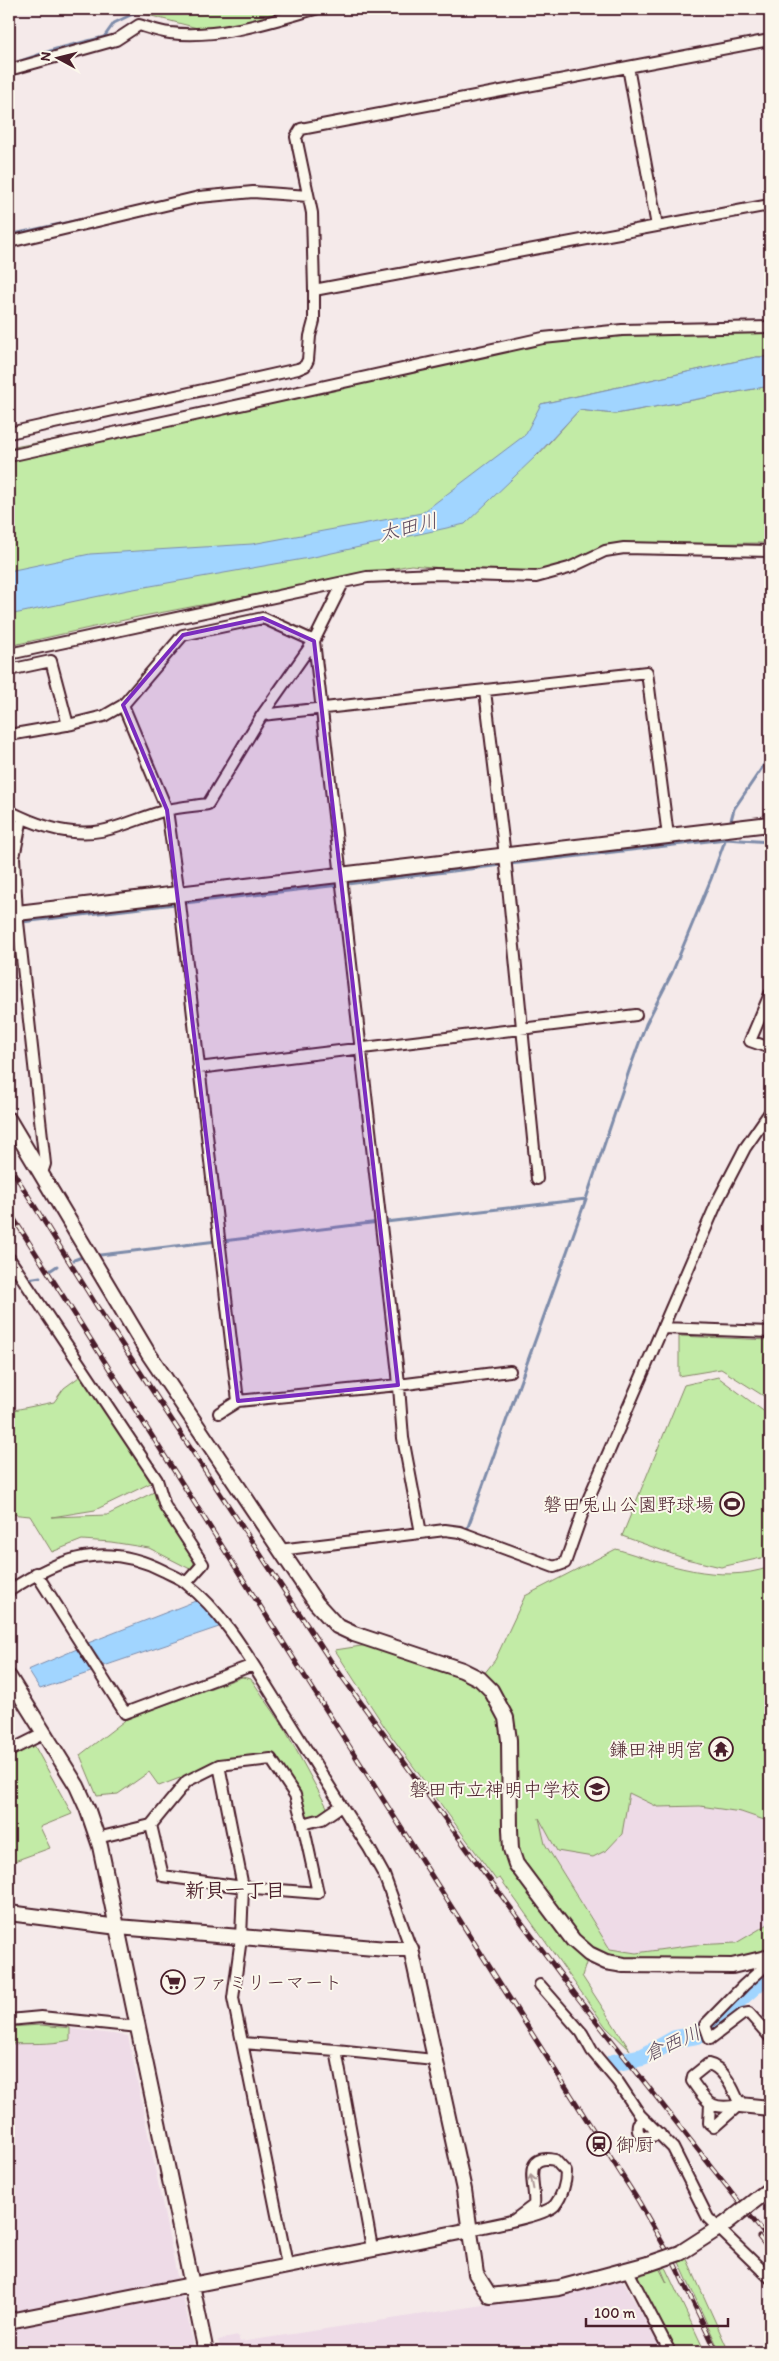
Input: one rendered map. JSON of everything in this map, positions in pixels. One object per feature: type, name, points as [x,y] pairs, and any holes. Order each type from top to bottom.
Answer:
[{"type":"street","points":[[9,70],[116,40],[139,26],[170,33],[208,34],[256,25],[315,9]]},
{"type":"street","points":[[9,433],[298,369],[304,366],[308,360],[310,336],[314,321],[314,290],[312,213],[296,137],[301,129],[770,40]]},
{"type":"street","points":[[628,67],[658,226]]},
{"type":"street","points":[[9,242],[161,204],[199,197],[253,192],[308,196]]},
{"type":"street","points":[[314,290],[770,205]]},
{"type":"street","points":[[9,456],[534,340],[622,330],[770,327]]},
{"type":"street","points":[[9,654],[367,577],[417,574],[536,577],[569,568],[605,552],[624,548],[770,551]]},
{"type":"street","points":[[9,812],[64,831],[83,832],[101,831],[167,810],[208,804],[262,715],[314,640],[343,583]]},
{"type":"street","points":[[9,735],[68,725],[104,716],[123,705],[184,635],[263,618],[314,640]]},
{"type":"street","points":[[314,640],[403,1438],[421,1533]]},
{"type":"street","points":[[9,670],[51,661],[68,725]]},
{"type":"street","points":[[262,715],[647,672],[668,836]]},
{"type":"street","points":[[485,691],[506,856],[537,1178]]},
{"type":"street","points":[[123,705],[167,810],[179,895],[238,1401]]},
{"type":"street","points":[[22,818],[12,856],[13,913],[45,1164],[41,1176]]},
{"type":"street","points":[[13,913],[179,895],[770,824]]},
{"type":"street","points":[[770,994],[750,1041],[770,1048]]},
{"type":"street","points":[[198,1068],[636,1015]]},
{"type":"street","points":[[278,1550],[446,1530],[460,1532],[554,1567],[565,1563],[584,1510],[718,1200],[745,1148],[770,1112]]},
{"type":"street","points":[[9,1120],[148,1353],[278,1550],[316,1603],[337,1626],[354,1634],[462,1670],[480,1679],[491,1690],[506,1718],[509,1740],[511,1849],[516,1864],[573,1940],[589,1954],[606,1962],[624,1965],[732,1966],[770,1957]]},
{"type":"street","points":[[9,1258],[13,1273],[157,1480],[165,1506],[203,1564],[186,1582]]},
{"type":"street","points":[[663,1328],[770,1332]]},
{"type":"street","points":[[219,1413],[238,1401],[398,1385],[510,1370]]},
{"type":"street","points":[[9,1591],[36,1573],[68,1560],[103,1554],[140,1560],[186,1582],[209,1605],[253,1665],[384,1875],[411,1949],[464,2190],[476,2274],[490,2296],[559,2288],[648,2264],[680,2252],[722,2227],[770,2189]]},
{"type":"street","points":[[36,1573],[126,1713],[253,1665]]},
{"type":"street","points":[[9,1677],[77,1786],[97,1838],[118,1927],[206,2352]]},
{"type":"street","points":[[9,1752],[45,1733]]},
{"type":"street","points":[[97,1838],[151,1825],[187,1781],[219,1765],[271,1759],[295,1795],[304,1824],[318,1893],[243,1888],[163,1876],[151,1825]]},
{"type":"street","points":[[219,1765],[243,1888],[241,1938],[234,1998],[288,2264]]},
{"type":"street","points":[[304,1824],[322,1819],[341,1806]]},
{"type":"street","points":[[9,1913],[118,1927],[241,1938],[411,1949]]},
{"type":"street","points":[[770,1962],[744,1985],[705,2025],[710,2039],[743,2014],[749,2013],[770,2037]]},
{"type":"street","points":[[540,1985],[582,2032],[592,2051],[644,2119],[673,2148],[704,2212],[722,2227],[770,2278]]},
{"type":"street","points":[[9,2020],[41,2018],[138,2027]]},
{"type":"street","points":[[243,2043],[434,2060]]},
{"type":"street","points":[[336,2050],[372,2248]]},
{"type":"street","points":[[740,2104],[734,2089],[715,2065],[708,2064],[693,2076],[692,2081],[710,2104],[718,2108],[740,2104],[770,2108]]},
{"type":"street","points":[[710,2104],[709,2123],[714,2127],[740,2104]]},
{"type":"street","points":[[644,2119],[638,2124],[637,2131],[639,2134],[647,2137],[660,2134]]},
{"type":"street","points":[[9,2321],[514,2220],[555,2206],[564,2188],[566,2172],[555,2160],[541,2160],[532,2169],[530,2176],[536,2196],[534,2205],[514,2220]]},
{"type":"street","points":[[627,2269],[670,2352]]},
{"type":"highlighted area","points":[[263,618],[314,641],[398,1385],[238,1401],[167,810],[123,705],[183,635]]},
{"type":"shaded area","name":"磐田市立神明中学校","points":[[655,1667],[658,1807],[700,1806],[741,1812],[770,1822],[770,1923],[736,1943],[694,1945],[636,1953],[610,1949],[545,1844],[539,1815]]},
{"type":"shaded area","points":[[41,2025],[128,2036],[178,2281],[9,2315],[9,2027]]},
{"type":"shaded area","points":[[622,2279],[663,2352],[221,2352],[218,2340],[238,2336],[240,2342],[562,2293]]},
{"type":"shaded area","points":[[179,2294],[183,2297],[195,2352],[9,2352],[9,2328]]},
{"type":"green space","points":[[100,9],[301,9],[272,17],[205,30],[144,14]]},
{"type":"green space","points":[[770,327],[770,357],[756,357],[541,404],[538,455],[579,410],[615,414],[770,386],[770,543],[607,544],[536,577],[411,565],[138,617],[9,646],[9,448],[271,399],[591,333]]},
{"type":"green space","points":[[679,1336],[770,1340],[770,1400],[721,1369],[679,1376]]},
{"type":"green space","points":[[86,1372],[157,1480],[95,1510],[52,1517],[107,1515],[156,1491],[162,1506],[194,1563],[192,1570],[149,1548],[111,1542],[82,1540],[52,1552],[30,1516],[9,1514],[9,1411],[54,1402],[64,1388]]},
{"type":"green space","points":[[718,1377],[770,1416],[770,1556],[721,1567],[686,1559],[622,1536],[684,1385]]},
{"type":"green space","points":[[616,1549],[673,1566],[712,1573],[751,1572],[770,1567],[770,1822],[741,1812],[700,1806],[658,1807],[629,1793],[622,1834],[607,1850],[593,1857],[557,1851],[539,1818],[545,1844],[610,1949],[636,1953],[694,1945],[736,1943],[770,1923],[770,1954],[753,1960],[644,1965],[589,1954],[582,1976],[630,2050],[606,2027],[500,1878],[496,1880],[384,1726],[335,1650],[381,1643],[480,1679],[495,1660],[525,1596]]},
{"type":"green space","points":[[242,1677],[251,1679],[282,1724],[327,1807],[317,1817],[306,1818],[300,1795],[275,1754],[216,1760],[185,1776],[159,1786],[149,1772],[118,1794],[97,1796],[80,1755],[128,1718]]},
{"type":"green space","points":[[34,1745],[72,1814],[40,1827],[50,1848],[9,1863],[9,1758]]},
{"type":"green space","points":[[41,2025],[70,2028],[70,2040],[9,2044],[9,2027]]},
{"type":"green space","points":[[686,2257],[729,2352],[720,2352],[678,2260]]},
{"type":"green space","points":[[664,2265],[705,2352],[670,2352],[633,2276],[658,2266],[667,2283],[660,2266]]},
{"type":"water","name":"太田川","points":[[756,357],[770,357],[770,386],[615,414],[579,410],[537,455],[465,524],[309,558],[128,590],[9,615],[9,571],[90,554],[252,544],[422,513],[525,435],[541,404]]},
{"type":"water","points":[[198,1600],[219,1627],[104,1666],[88,1643]]},
{"type":"water","points":[[77,1649],[91,1672],[40,1689],[28,1670]]},
{"type":"waterway","points":[[9,65],[56,49],[104,37],[114,23],[143,9]]},
{"type":"waterway","points":[[290,190],[305,192]]},
{"type":"waterway","points":[[93,217],[174,198]]},
{"type":"waterway","points":[[9,235],[79,220]]},
{"type":"waterway","points":[[730,824],[734,809],[770,756]]},
{"type":"waterway","points":[[468,1527],[586,1199],[646,1024],[672,973],[711,879],[728,832]]},
{"type":"waterway","points":[[510,864],[726,839],[770,842]]},
{"type":"waterway","points":[[347,884],[502,865]]},
{"type":"waterway","points":[[185,903],[339,885]]},
{"type":"waterway","points":[[22,922],[175,904]]},
{"type":"waterway","points":[[386,1222],[586,1199]]},
{"type":"waterway","points":[[223,1241],[379,1222]]},
{"type":"waterway","points":[[100,1255],[217,1241]]},
{"type":"waterway","points":[[74,1260],[82,1257]]},
{"type":"waterway","points":[[51,1270],[57,1266]]},
{"type":"waterway","points":[[28,1279],[40,1277]]},
{"type":"waterway","name":"倉西川","points":[[613,2063],[643,2057],[675,2039],[698,2035],[770,1972]]},
{"type":"railway","points":[[9,1165],[98,1308],[330,1660],[575,1994],[770,2241]]},
{"type":"railway","points":[[9,1211],[639,2202],[675,2265],[717,2352]]},
{"type":"railway","points":[[759,2237],[770,2251]]},
{"type":"place","name":"磐田兎山公園野球場","points":[[732,1504]]},
{"type":"place","name":"鎌田神明宮","points":[[721,1749]]},
{"type":"place","name":"磐田市立神明中学校","points":[[597,1789]]},
{"type":"place","name":"ファミリーマート","points":[[173,1982]]},
{"type":"place","name":"御厨","points":[[599,2144]]},
{"type":"district","name":"新貝一丁目","points":[[235,1890]]}]
